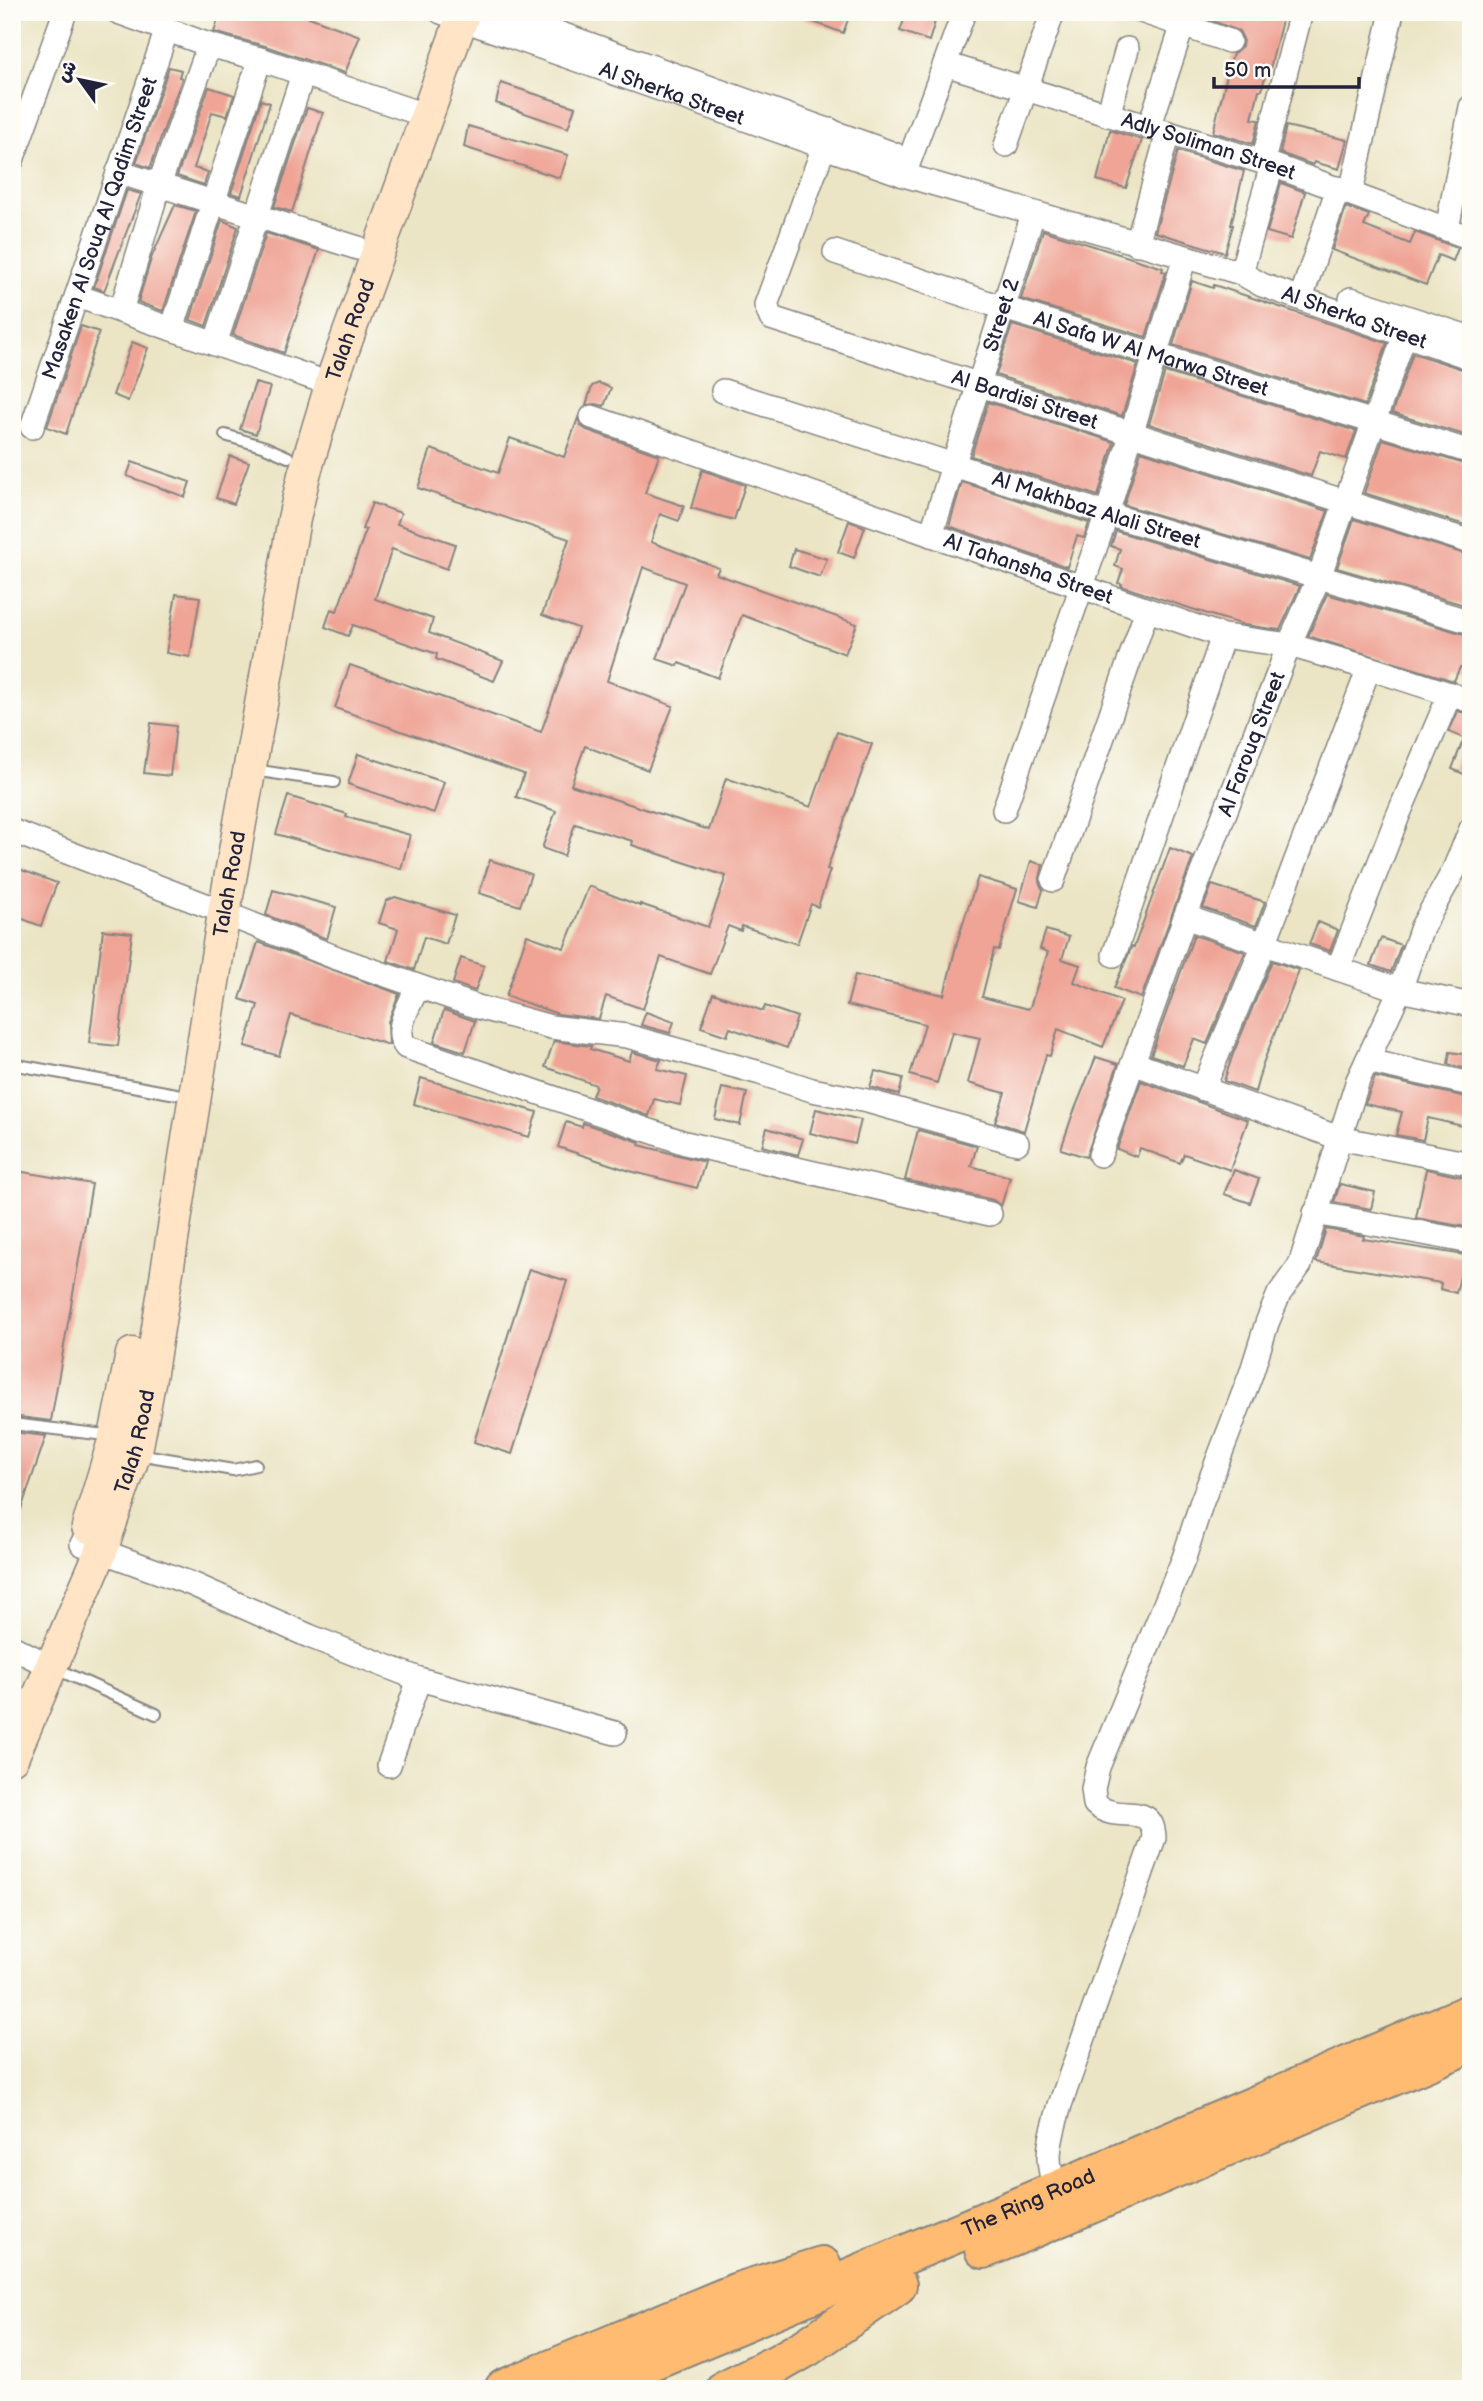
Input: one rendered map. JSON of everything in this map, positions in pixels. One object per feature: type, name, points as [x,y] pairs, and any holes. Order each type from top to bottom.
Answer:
[{"type":"highway","name":"The Ring Road","points":[[646,2389],[897,2285],[1061,2203],[1471,2013]]},
{"type":"highway","name":"The Ring Road","points":[[583,2389],[969,2228],[1061,2203],[1471,2043]]},
{"type":"highway","points":[[504,2389],[738,2292],[931,2232],[969,2228]]},
{"type":"highway","points":[[726,2389],[779,2364],[807,2347],[897,2285]]},
{"type":"main road","name":"Talah Road","points":[[12,1709],[33,1657],[92,1547],[125,1444],[147,1397],[193,1055],[271,533],[288,457],[358,248],[456,15]]},
{"type":"main road","name":"Talah Road","points":[[216,909],[249,770],[304,475],[417,112]]},
{"type":"main road","name":"Talah Road","points":[[125,1444],[130,1368],[176,1094],[193,1055]]},
{"type":"main road","name":"Talah Road","points":[[12,1758],[33,1657]]},
{"type":"street","points":[[12,160],[21,109],[65,12]]},
{"type":"street","points":[[118,12],[209,45],[260,59],[417,112]]},
{"type":"street","name":"Al Sherka Street","points":[[499,12],[827,139]]},
{"type":"street","points":[[904,175],[964,12]]},
{"type":"street","points":[[1006,145],[1053,12]]},
{"type":"street","points":[[1144,12],[1185,19],[1229,41]]},
{"type":"street","points":[[1241,273],[1301,12]]},
{"type":"street","points":[[1303,291],[1345,190],[1392,12]]},
{"type":"street","name":"Al Sherka Street","points":[[456,15],[827,139],[894,155],[900,160],[904,175],[1241,273],[1257,282],[1303,291],[1471,338]]},
{"type":"street","points":[[1138,244],[1159,131],[1185,19]]},
{"type":"street","name":"Masaken Al Souq Al Qadim Street","points":[[33,427],[167,29]]},
{"type":"street","points":[[121,311],[159,185],[209,45]]},
{"type":"street","points":[[1108,115],[1127,49]]},
{"type":"street","points":[[172,329],[260,59]]},
{"type":"street","name":"Adly Soliman Street","points":[[945,64],[1267,163],[1471,238]]},
{"type":"street","points":[[215,344],[303,74]]},
{"type":"street","points":[[1447,229],[1471,107]]},
{"type":"street","name":"Al Bardisi Street","points":[[827,139],[766,305],[771,318],[1471,542]]},
{"type":"street","points":[[118,172],[358,248]]},
{"type":"street","name":"Street 2","points":[[931,535],[1033,214]]},
{"type":"street","name":"Al Safa W Al Marwa Street","points":[[835,251],[1004,308],[1471,452]]},
{"type":"street","points":[[1004,810],[1107,514],[1185,257]]},
{"type":"street","name":"Al Sherka Street","points":[[1303,291],[1405,334],[1471,358]]},
{"type":"street","points":[[77,296],[313,378]]},
{"type":"street","name":"Al Farouq Street","points":[[1100,1155],[1185,916],[1289,645],[1319,577],[1405,334]]},
{"type":"street","name":"Al Makhbaz Alali Street","points":[[723,391],[1107,514],[1471,622]]},
{"type":"street","name":"Al Tahansha Street","points":[[592,417],[1223,636],[1289,645],[1460,697]]},
{"type":"street","points":[[1053,880],[1147,610]]},
{"type":"street","points":[[1114,955],[1223,636]]},
{"type":"street","points":[[1203,1089],[1265,942],[1369,668]]},
{"type":"street","points":[[1338,969],[1397,818],[1460,697]]},
{"type":"street","points":[[1061,2203],[1048,2162],[1049,2147],[1060,2105],[1154,1838],[1152,1822],[1149,1819],[1105,1811],[1095,1804],[1093,1789],[1098,1767],[1184,1558],[1267,1323],[1279,1294],[1300,1265],[1358,1080],[1400,990],[1422,927],[1466,852],[1471,828]]},
{"type":"street","points":[[12,831],[417,988],[551,1027],[626,1036],[812,1090],[867,1101],[1017,1143]]},
{"type":"street","points":[[1185,916],[1400,990],[1471,1005]]},
{"type":"street","points":[[417,988],[400,1030],[402,1042],[407,1047],[685,1143],[990,1214]]},
{"type":"street","points":[[1367,1061],[1471,1084]]},
{"type":"street","points":[[1133,1063],[1339,1138],[1471,1164]]},
{"type":"street","points":[[1315,1213],[1471,1242]]},
{"type":"street","points":[[92,1547],[192,1584],[309,1636],[419,1679],[615,1733]]},
{"type":"street","points":[[389,1765],[419,1679]]},
{"type":"lane","points":[[225,435],[288,457]]},
{"type":"lane","points":[[249,770],[334,782]]},
{"type":"lane","points":[[12,1065],[176,1094]]},
{"type":"lane","points":[[12,1424],[125,1444],[233,1470],[256,1465]]},
{"type":"lane","points":[[33,1657],[156,1714]]},
{"type":"building","points":[[221,12],[296,12],[360,36],[345,73],[214,32]]},
{"type":"building","points":[[792,12],[851,12],[843,33]]},
{"type":"building","points":[[907,12],[938,12],[929,41],[900,31]]},
{"type":"building","points":[[1201,12],[1284,12],[1270,69],[1267,68],[1262,90],[1259,90],[1252,119],[1259,120],[1253,144],[1213,132],[1230,63],[1233,54],[1242,46],[1243,39],[1239,31],[1200,16]]},
{"type":"building","points":[[169,67],[181,70],[179,77],[182,78],[150,168],[136,163]]},
{"type":"building","points":[[501,83],[575,107],[568,128],[496,103]]},
{"type":"building","points":[[209,87],[234,95],[227,116],[212,112],[194,168],[208,172],[204,185],[177,176]]},
{"type":"building","points":[[261,100],[270,103],[241,196],[231,193]]},
{"type":"building","points":[[307,108],[323,113],[292,212],[274,207]]},
{"type":"building","points":[[468,126],[568,155],[560,178],[464,147]]},
{"type":"building","points":[[1286,126],[1347,140],[1339,169],[1314,162],[1313,165],[1280,153]]},
{"type":"building","points":[[1110,130],[1142,140],[1126,188],[1097,180]]},
{"type":"building","points":[[1178,151],[1244,171],[1225,253],[1155,232]]},
{"type":"building","points":[[1281,183],[1305,192],[1291,239],[1267,232]]},
{"type":"building","points":[[127,190],[141,194],[104,291],[94,287]]},
{"type":"building","points":[[175,205],[196,211],[163,311],[138,302],[152,256]]},
{"type":"building","points":[[1346,207],[1369,215],[1364,226],[1410,244],[1415,232],[1458,248],[1453,261],[1438,255],[1426,285],[1332,250]]},
{"type":"building","points":[[222,220],[238,227],[206,326],[190,320]]},
{"type":"building","points":[[1043,230],[1163,268],[1162,271],[1166,272],[1146,337],[1021,299]]},
{"type":"building","points":[[266,233],[319,250],[284,353],[233,335]]},
{"type":"building","points":[[1192,281],[1213,288],[1214,285],[1387,343],[1365,405],[1173,345]]},
{"type":"building","points":[[1012,325],[1138,364],[1122,416],[996,375]]},
{"type":"building","points":[[81,326],[99,332],[66,434],[47,427]]},
{"type":"building","points":[[132,342],[148,348],[128,401],[113,395]]},
{"type":"building","points":[[1413,353],[1471,372],[1471,437],[1392,413]]},
{"type":"building","points":[[1165,372],[1356,431],[1346,459],[1320,451],[1311,476],[1149,424]]},
{"type":"building","points":[[255,383],[270,387],[256,434],[240,429]]},
{"type":"building","points":[[599,383],[611,388],[604,406],[586,405],[592,386]]},
{"type":"building","points":[[988,402],[1114,442],[1098,496],[971,456]]},
{"type":"building","points":[[578,418],[581,426],[587,430],[659,455],[645,493],[684,506],[679,521],[660,514],[651,542],[719,568],[716,574],[857,624],[845,654],[742,615],[718,678],[679,663],[678,666],[657,659],[685,583],[643,567],[607,681],[673,706],[648,770],[585,746],[571,785],[709,830],[726,778],[811,807],[837,732],[872,744],[827,869],[830,870],[818,907],[811,904],[797,944],[742,926],[741,931],[728,926],[710,974],[661,957],[643,1009],[606,996],[599,1019],[558,1014],[506,996],[527,935],[564,948],[589,886],[640,906],[708,927],[726,876],[632,845],[633,841],[575,824],[564,856],[542,848],[556,811],[516,797],[524,774],[335,708],[350,665],[541,732],[578,628],[542,615],[569,539],[418,488],[431,449],[498,473],[510,438],[564,457]]},
{"type":"building","points":[[1383,439],[1471,466],[1471,527],[1364,493]]},
{"type":"building","points":[[1141,451],[1328,511],[1310,560],[1124,505]]},
{"type":"building","points":[[230,456],[249,462],[234,504],[216,498]]},
{"type":"building","points":[[132,462],[190,482],[185,497],[127,476]]},
{"type":"building","points":[[702,470],[745,485],[734,520],[691,508]]},
{"type":"building","points":[[962,482],[1089,523],[1084,538],[1077,536],[1067,567],[949,526]]},
{"type":"building","points":[[372,503],[401,513],[397,524],[455,544],[447,569],[392,549],[375,599],[433,619],[429,633],[503,661],[494,681],[436,659],[437,654],[353,625],[348,636],[325,627],[331,609],[337,611],[366,530],[362,529]]},
{"type":"building","points":[[1354,519],[1471,556],[1471,607],[1337,568]]},
{"type":"building","points":[[849,521],[865,527],[854,558],[838,552]]},
{"type":"building","points":[[1116,531],[1300,586],[1280,630],[1244,625],[1121,586],[1122,584],[1118,583],[1123,569],[1115,566],[1120,549],[1111,546]]},
{"type":"building","points":[[794,549],[827,559],[820,577],[789,566]]},
{"type":"building","points":[[176,594],[200,597],[190,657],[166,653]]},
{"type":"building","points":[[1327,594],[1471,636],[1471,671],[1460,667],[1454,681],[1308,636]]},
{"type":"building","points":[[1458,711],[1471,715],[1471,777],[1452,769],[1464,738],[1449,732]]},
{"type":"building","points":[[151,723],[176,726],[170,776],[144,773]]},
{"type":"building","points":[[358,754],[444,782],[434,813],[348,784]]},
{"type":"building","points":[[288,796],[347,814],[346,817],[410,835],[401,869],[276,834]]},
{"type":"building","points":[[1170,848],[1193,857],[1141,998],[1114,988],[1132,946],[1134,947]]},
{"type":"building","points":[[490,860],[531,874],[520,906],[479,893]]},
{"type":"building","points":[[1031,861],[1043,865],[1039,882],[1043,890],[1038,907],[1019,901]]},
{"type":"building","points":[[19,869],[57,883],[41,926],[12,915],[12,886]]},
{"type":"building","points":[[978,877],[1017,889],[999,950],[994,949],[982,997],[1028,1009],[1030,1007],[1048,952],[1040,949],[1046,930],[1069,937],[1062,959],[1080,965],[1074,982],[1122,1001],[1103,1047],[1058,1029],[1050,1056],[1046,1055],[1024,1131],[995,1122],[1005,1093],[968,1083],[980,1038],[952,1032],[937,1083],[910,1075],[925,1024],[847,1005],[855,975],[944,995],[957,942]]},
{"type":"building","points":[[1212,885],[1265,902],[1256,926],[1203,908]]},
{"type":"building","points":[[273,890],[336,907],[327,939],[266,915]]},
{"type":"building","points":[[395,897],[455,915],[446,944],[424,937],[414,970],[388,961],[398,929],[379,923],[386,901]]},
{"type":"building","points":[[1318,922],[1338,930],[1330,951],[1309,944]]},
{"type":"building","points":[[103,930],[132,933],[118,1046],[89,1043]]},
{"type":"building","points":[[1194,935],[1245,952],[1207,1044],[1194,1039],[1183,1066],[1151,1055]]},
{"type":"building","points":[[1381,938],[1401,945],[1391,972],[1371,965]]},
{"type":"building","points":[[258,942],[399,994],[388,1022],[389,1045],[291,1015],[279,1056],[245,1046],[258,1005],[240,999]]},
{"type":"building","points":[[461,958],[484,966],[475,991],[453,983]]},
{"type":"building","points":[[1272,961],[1299,970],[1262,1066],[1255,1092],[1224,1081]]},
{"type":"building","points":[[713,993],[763,1011],[765,1006],[797,1017],[787,1048],[730,1028],[727,1036],[701,1027]]},
{"type":"building","points":[[444,1010],[475,1021],[465,1052],[434,1042]]},
{"type":"building","points":[[646,1012],[674,1022],[670,1033],[641,1025]]},
{"type":"building","points":[[554,1041],[591,1046],[590,1049],[629,1061],[632,1052],[661,1060],[657,1069],[687,1076],[680,1105],[654,1099],[649,1116],[592,1096],[596,1085],[545,1067]]},
{"type":"building","points":[[1450,1052],[1471,1055],[1471,1070],[1448,1064]]},
{"type":"building","points":[[1096,1057],[1118,1064],[1086,1157],[1061,1149]]},
{"type":"building","points":[[875,1071],[903,1078],[899,1095],[870,1087]]},
{"type":"building","points":[[1375,1077],[1471,1098],[1471,1128],[1428,1118],[1423,1140],[1396,1135],[1402,1112],[1365,1104]]},
{"type":"building","points":[[421,1078],[537,1112],[529,1137],[414,1104]]},
{"type":"building","points":[[1141,1081],[1248,1120],[1230,1170],[1184,1154],[1180,1163],[1140,1148],[1137,1157],[1117,1149]]},
{"type":"building","points":[[722,1088],[747,1093],[740,1125],[715,1119]]},
{"type":"building","points":[[816,1109],[861,1120],[855,1144],[810,1133]]},
{"type":"building","points":[[566,1122],[582,1127],[583,1123],[640,1142],[639,1145],[705,1162],[697,1188],[630,1171],[558,1147]]},
{"type":"building","points":[[767,1128],[803,1139],[798,1155],[762,1146]]},
{"type":"building","points":[[918,1130],[977,1146],[971,1166],[1010,1177],[1001,1206],[993,1200],[905,1180]]},
{"type":"building","points":[[1426,1169],[1471,1179],[1471,1228],[1416,1218]]},
{"type":"building","points":[[12,1170],[92,1184],[51,1421],[12,1416]]},
{"type":"building","points":[[1234,1170],[1259,1179],[1250,1203],[1224,1194]]},
{"type":"building","points":[[1340,1184],[1375,1192],[1371,1209],[1334,1202]]},
{"type":"building","points":[[1326,1229],[1364,1236],[1363,1239],[1465,1255],[1456,1293],[1440,1289],[1441,1283],[1316,1262]]},
{"type":"building","points":[[529,1269],[567,1281],[512,1454],[474,1442]]},
{"type":"building","points":[[12,1432],[46,1436],[15,1527],[12,1527]]}]
